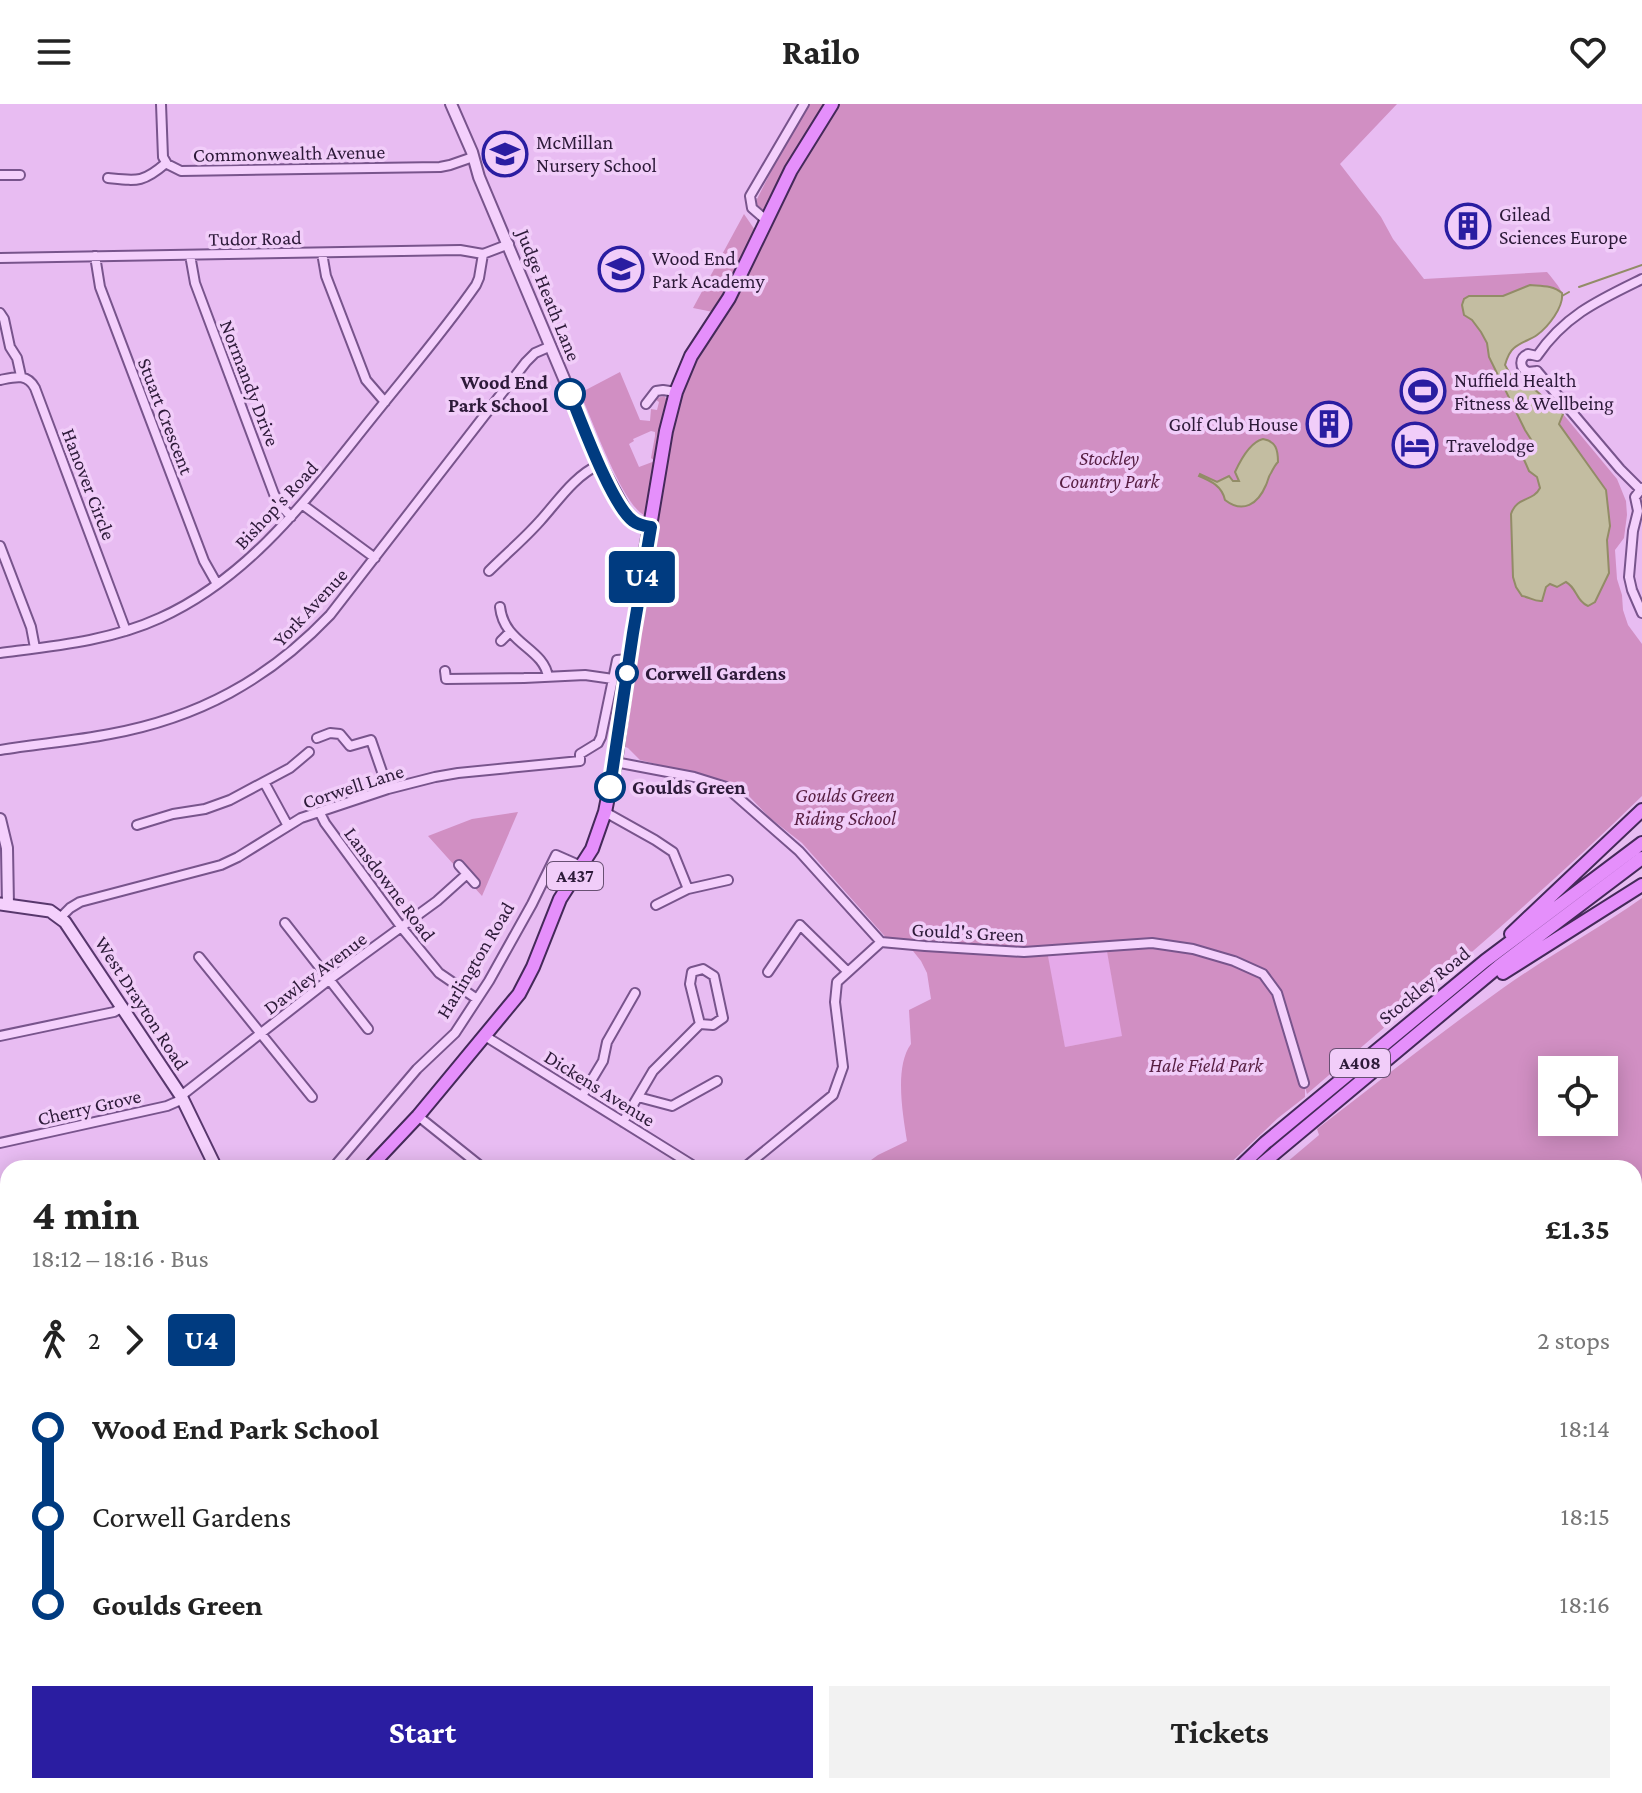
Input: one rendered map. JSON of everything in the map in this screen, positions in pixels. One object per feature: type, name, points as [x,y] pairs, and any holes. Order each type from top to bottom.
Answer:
[{"type":"main road","name":"A437","points":[[377,1160],[418,1116],[519,994],[560,899],[592,849],[605,812],[615,762],[666,431],[676,392],[691,356],[729,298],[791,170],[832,104]]},
{"type":"main road","points":[[1485,961],[1642,810]]},
{"type":"main road","name":"Stockley Road","points":[[1247,1160],[1485,961],[1642,843]]},
{"type":"main road","name":"Stockley Road","points":[[1266,1160],[1499,966],[1642,858]]},
{"type":"main road","points":[[1459,1000],[1642,885]]},
{"type":"main road","points":[[4,904],[45,910],[61,917]]},
{"type":"main road","name":"West Drayton Road","points":[[61,917],[182,1098],[212,1160]]},
{"type":"street","name":"Commonwealth Avenue","points":[[161,104],[162,153],[166,163],[181,171],[440,167],[473,157]]},
{"type":"street","name":"Judge Heath Lane","points":[[451,104],[600,464],[627,515],[638,524],[651,527]]},
{"type":"street","points":[[767,221],[752,208],[750,196],[804,104]]},
{"type":"street","points":[[108,178],[144,179],[166,163]]},
{"type":"street","points":[[0,175],[20,175]]},
{"type":"street","name":"Tudor Road","points":[[0,258],[460,250],[483,254],[509,244]]},
{"type":"street","points":[[322,253],[326,276],[366,380],[385,402]]},
{"type":"street","name":"Bishop's Road","points":[[0,653],[126,631],[167,615],[217,584],[249,558],[303,505],[476,285],[483,254]]},
{"type":"street","name":"Normandy Drive","points":[[190,255],[195,283],[274,494],[291,517]]},
{"type":"street","name":"Stuart Crescent","points":[[95,256],[103,295],[204,561],[217,584]]},
{"type":"street","points":[[1537,356],[1557,329],[1586,307],[1642,279]]},
{"type":"street","points":[[0,313],[21,376],[0,380]]},
{"type":"street","name":"York Avenue","points":[[0,750],[126,731],[178,717],[222,698],[269,670],[301,644],[338,606],[526,362],[535,353],[551,346]]},
{"type":"street","points":[[16,355],[26,351]]},
{"type":"street","points":[[1528,354],[1537,356],[1540,365],[1537,371],[1525,371],[1521,363],[1523,357],[1528,354]]},
{"type":"street","points":[[1537,371],[1620,469],[1641,488],[1635,497],[1640,513],[1633,531],[1629,577],[1642,613]]},
{"type":"street","name":"Hanover Circle","points":[[21,376],[31,380],[38,394],[126,631]]},
{"type":"street","points":[[646,404],[656,391],[676,392]]},
{"type":"street","points":[[489,571],[495,560],[543,518],[574,481],[600,464]]},
{"type":"street","points":[[303,505],[375,558]]},
{"type":"street","points":[[0,546],[31,627],[35,648]]},
{"type":"street","points":[[500,607],[503,621],[510,632],[546,665],[548,677]]},
{"type":"street","points":[[501,641],[510,632]]},
{"type":"street","points":[[445,671],[446,679],[585,675],[613,679],[617,660],[629,659]]},
{"type":"street","name":"Corwell Lane","points":[[61,917],[80,902],[201,872],[230,861],[301,818],[388,789],[458,773],[580,761],[580,754],[598,743],[601,737],[613,679]]},
{"type":"street","points":[[367,729],[388,789]]},
{"type":"street","points":[[317,738],[330,733],[340,734],[350,746],[371,740]]},
{"type":"street","points":[[137,825],[205,809],[239,796],[295,764],[309,752]]},
{"type":"street","name":"Gould's Green","points":[[615,762],[694,777],[726,787],[799,851],[881,942],[1024,952],[1152,943],[1193,949],[1234,961],[1263,974],[1277,993],[1304,1083]]},
{"type":"street","points":[[264,782],[288,826]]},
{"type":"street","points":[[605,812],[673,852],[688,889]]},
{"type":"street","name":"Lansdowne Road","points":[[320,813],[402,928],[439,973],[477,999]]},
{"type":"street","points":[[0,819],[7,848],[4,904]]},
{"type":"street","name":"Harlington Road","points":[[340,1160],[417,1069],[455,1033],[489,981],[556,855],[581,866]]},
{"type":"street","points":[[459,865],[475,883]]},
{"type":"street","name":"Dawley Avenue","points":[[182,1098],[467,874]]},
{"type":"street","points":[[656,905],[688,889],[728,880]]},
{"type":"street","points":[[285,923],[368,1029]]},
{"type":"street","points":[[768,972],[800,925],[848,972]]},
{"type":"street","points":[[754,1160],[833,1095],[843,1067],[835,1002],[837,982],[881,942]]},
{"type":"street","points":[[199,957],[312,1097]]},
{"type":"street","points":[[623,1122],[653,1071],[700,1024],[713,1025],[723,1018],[714,976],[703,969],[692,972],[690,984],[700,1024]]},
{"type":"street","points":[[582,1096],[603,1061],[607,1042],[635,993]]},
{"type":"street","points":[[0,1036],[114,1012],[123,1007]]},
{"type":"street","name":"Dickens Avenue","points":[[485,1036],[684,1160]]},
{"type":"street","points":[[638,1097],[672,1106],[717,1081]]},
{"type":"street","name":"Cherry Grove","points":[[0,1143],[167,1106],[182,1098]]},
{"type":"street","points":[[418,1116],[473,1160]]},
{"type":"shaded area","points":[[1530,285],[1558,290],[1562,298],[1554,316],[1534,337],[1512,350],[1505,365],[1515,383],[1534,389],[1563,414],[1559,424],[1606,490],[1610,526],[1607,540],[1609,573],[1595,602],[1588,606],[1566,582],[1557,587],[1550,584],[1546,587],[1542,601],[1522,596],[1516,587],[1511,514],[1517,504],[1540,488],[1537,477],[1529,471],[1522,455],[1524,450],[1531,447],[1532,441],[1489,357],[1487,343],[1472,320],[1464,315],[1462,305],[1469,296],[1503,296]]},
{"type":"shaded area","points":[[1263,439],[1275,447],[1278,462],[1263,492],[1249,505],[1238,506],[1225,500],[1215,485],[1199,476],[1217,482],[1229,476],[1233,481],[1239,481],[1235,472],[1240,462],[1250,447]]},
{"type":"shaded area","points":[[1106,945],[1123,1036],[1065,1047],[1046,951]]},
{"type":"green space","points":[[805,104],[831,104],[766,213],[755,203]]},
{"type":"green space","name":"Stockley Country Park","points":[[839,104],[1397,104],[1340,164],[1424,279],[1547,272],[1562,293],[1558,310],[1549,322],[1537,335],[1512,350],[1505,364],[1515,383],[1534,389],[1563,414],[1617,479],[1626,501],[1624,538],[1615,550],[1623,610],[1628,625],[1642,644],[1642,796],[1519,911],[1307,1094],[1305,1087],[1305,1097],[1233,1160],[871,1160],[907,1141],[901,1078],[911,1044],[909,1010],[931,999],[927,973],[921,961],[913,951],[889,941],[802,843],[770,818],[746,793],[725,781],[640,760],[628,748],[617,744],[676,392]],"holes":[[[1106,946],[1122,1036],[1065,1047],[1047,951]]]},
{"type":"green space","points":[[744,214],[757,233],[735,278],[713,312],[693,308]]},
{"type":"green space","points":[[620,372],[640,420],[650,421],[651,409],[657,410],[659,402],[655,399],[664,396],[669,401],[644,515],[635,508],[617,478],[580,393]],"holes":[[[655,432],[651,458],[655,461],[639,467],[629,444],[633,439]]]},
{"type":"green space","points":[[518,812],[482,896],[428,836],[472,819]]},
{"type":"green space","points":[[1642,898],[1642,1160],[1289,1160],[1319,1135],[1317,1129],[1520,976]]},
{"type":"waterway","points":[[1579,287],[1642,265]]},
{"type":"waterway","points":[[1562,296],[1569,292]]},
{"type":"bus line","name":"U4","points":[[570,394],[624,511],[636,523],[651,527],[610,787]]},
{"type":"place","name":"McMillan Nursery School","points":[[505,154]]},
{"type":"place","name":"Gilead Sciences Europe","points":[[1468,226]]},
{"type":"place","name":"Wood End Park Academy","points":[[621,269]]},
{"type":"place","name":"Nuffield Health Fitness & Wellbeing","points":[[1423,391]]},
{"type":"place","name":"Wood End Park School","points":[[570,394]]},
{"type":"place","name":"Golf Club House","points":[[1329,424]]},
{"type":"place","name":"Travelodge","points":[[1415,445]]},
{"type":"place","name":"Corwell Gardens","points":[[627,673]]},
{"type":"place","name":"Goulds Green","points":[[610,787]]},
{"type":"park label","name":"Goulds Green Riding School","points":[[845,806]]},
{"type":"park label","name":"Hale Field Park","points":[[1206,1065]]}]
